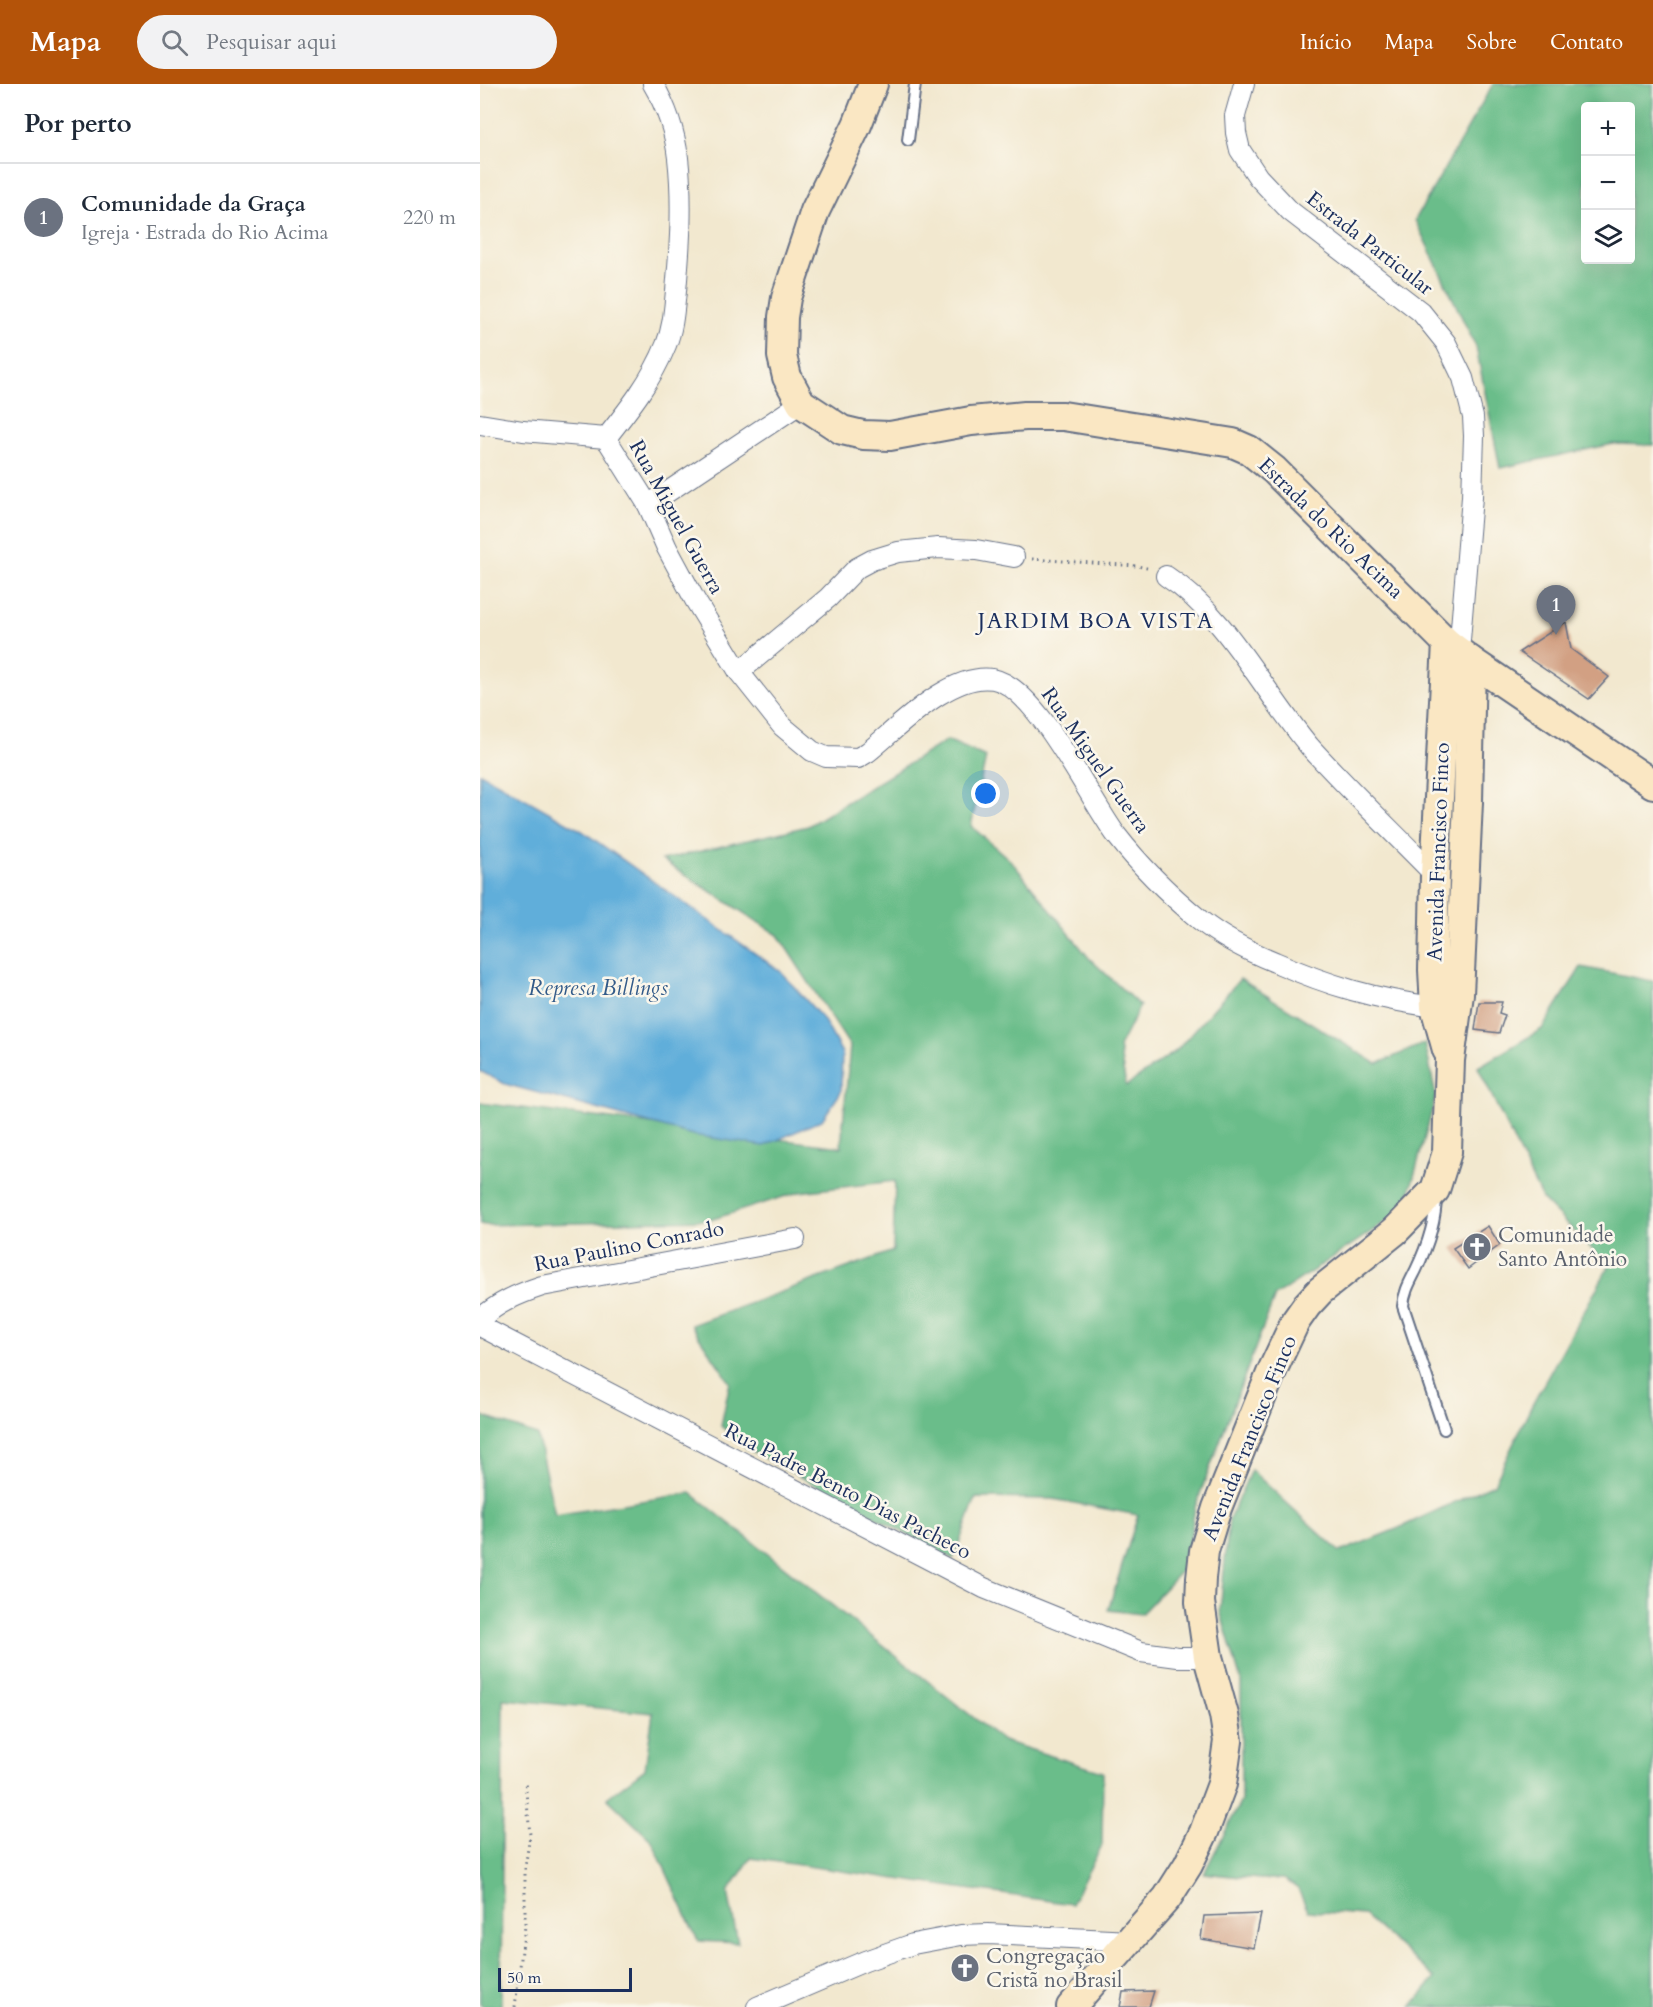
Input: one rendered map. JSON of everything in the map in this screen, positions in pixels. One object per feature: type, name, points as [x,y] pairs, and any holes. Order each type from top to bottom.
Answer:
[{"type":"street","points":[[606,438],[648,382],[672,330],[678,273],[681,199],[678,158],[667,114],[653,84]]},
{"type":"street","points":[[648,505],[801,404],[787,377],[782,356],[786,298],[815,212],[873,84]]},
{"type":"street","name":"Estrada Particular","points":[[1245,84],[1235,116],[1240,150],[1271,193],[1290,211],[1421,312],[1446,343],[1463,378]]},
{"type":"street","name":"Avenida Francisco Finco","points":[[1447,1001],[1433,970],[1435,875],[1459,652],[1472,497],[1473,417],[1463,378]]},
{"type":"street","name":"Estrada do Rio Acima","points":[[801,404],[842,430],[862,435],[890,436],[970,421],[1025,416],[1063,416],[1233,443],[1250,450],[1274,470],[1459,652],[1653,784]]},
{"type":"street","name":"Rua Miguel Guerra","points":[[480,424],[523,431],[606,438],[648,505],[667,548],[695,600],[739,672],[782,726],[812,751],[826,757],[858,758],[940,693],[960,682],[993,679],[1005,683],[1026,699],[1044,720],[1118,837],[1152,877],[1201,921],[1245,949],[1308,977],[1352,992],[1392,1001],[1447,1001]]},
{"type":"street","points":[[739,672],[828,598],[857,568],[872,560],[898,552],[938,548],[976,550],[1014,557]]},
{"type":"street","points":[[1166,576],[1180,584],[1219,625],[1310,746],[1435,875]]},
{"type":"street","name":"Avenida Francisco Finco","points":[[1071,2007],[1167,1898],[1188,1865],[1204,1832],[1222,1784],[1228,1741],[1224,1715],[1208,1657],[1200,1602],[1204,1551],[1217,1509],[1272,1371],[1295,1322],[1320,1291],[1395,1231],[1436,1190],[1447,1152],[1450,1060],[1447,1001],[1468,802],[1459,652]]},
{"type":"street","name":"Rua Paulino Conrado","points":[[480,1319],[492,1308],[514,1295],[542,1286],[795,1239]]},
{"type":"street","name":"Rua Padre Bento Dias Pacheco","points":[[480,1326],[984,1588],[1141,1652],[1208,1657]]},
{"type":"street","points":[[757,2007],[865,1961],[913,1944],[951,1937],[988,1934],[1131,1941]]},
{"type":"lane","points":[[908,140],[915,84]]},
{"type":"lane","points":[[1436,1190],[1436,1209],[1430,1234],[1406,1288],[1403,1306],[1444,1429]]},
{"type":"path","points":[[1014,557],[1137,566],[1151,568],[1166,576]]},
{"type":"path","points":[[515,2007],[525,1926],[525,1868],[530,1834],[525,1781]]},
{"type":"green space","points":[[1493,84],[1653,84],[1653,445],[1613,444],[1500,468],[1476,347],[1415,220]]},
{"type":"green space","points":[[947,740],[986,757],[971,826],[1012,862],[1089,958],[1140,1006],[1119,1047],[1126,1086],[1177,1050],[1240,979],[1377,1064],[1425,1043],[1436,1096],[1405,1209],[1275,1296],[1195,1507],[1186,1566],[1141,1614],[1108,1610],[1138,1515],[1053,1499],[976,1498],[953,1559],[748,1449],[721,1426],[730,1382],[691,1325],[893,1251],[895,1181],[799,1192],[710,1220],[480,1224],[480,1103],[841,1147],[850,1046],[778,935],[662,860],[808,826]]},
{"type":"green space","points":[[1581,967],[1653,981],[1653,2007],[1411,2007],[1435,1978],[1364,1915],[1308,1911],[1298,1889],[1284,1879],[1204,1873],[1241,1801],[1241,1681],[1220,1611],[1229,1520],[1251,1470],[1340,1552],[1399,1528],[1494,1484],[1531,1407],[1609,1266],[1542,1199],[1478,1067],[1542,1029]]},
{"type":"green space","points":[[480,1415],[537,1435],[555,1515],[691,1493],[1003,1741],[1103,1772],[1102,1845],[1071,1904],[751,1858],[728,1892],[738,1943],[698,1941],[652,1841],[607,1798],[645,1769],[653,1713],[503,1699],[501,2007],[483,2007],[480,2004]]},
{"type":"water","name":"Represa Billings","points":[[480,773],[582,831],[780,971],[823,1019],[842,1053],[841,1092],[822,1120],[764,1146],[693,1135],[505,1084],[480,1071]]},
{"type":"building","points":[[1566,622],[1571,649],[1609,677],[1589,699],[1519,652]]},
{"type":"building","points":[[1479,1002],[1502,1002],[1499,1013],[1505,1015],[1499,1033],[1475,1030]]},
{"type":"building","name":"Comunidade Santo Antônio","points":[[1488,1226],[1500,1245],[1468,1269],[1453,1248]]},
{"type":"building","points":[[1261,1914],[1254,1948],[1201,1939],[1204,1916]]},
{"type":"building","points":[[1154,1991],[1149,2007],[1120,2007],[1123,1992]]},
{"type":"place","name":"Comunidade da Graça","points":[[1556,635]]},
{"type":"place","name":"Comunidade Santo Antônio","points":[[1477,1247]]},
{"type":"place","name":"Congregação Cristã no Brasil","points":[[965,1968]]},
{"type":"district","name":"JARDIM BOA VISTA","points":[[1096,620]]}]
